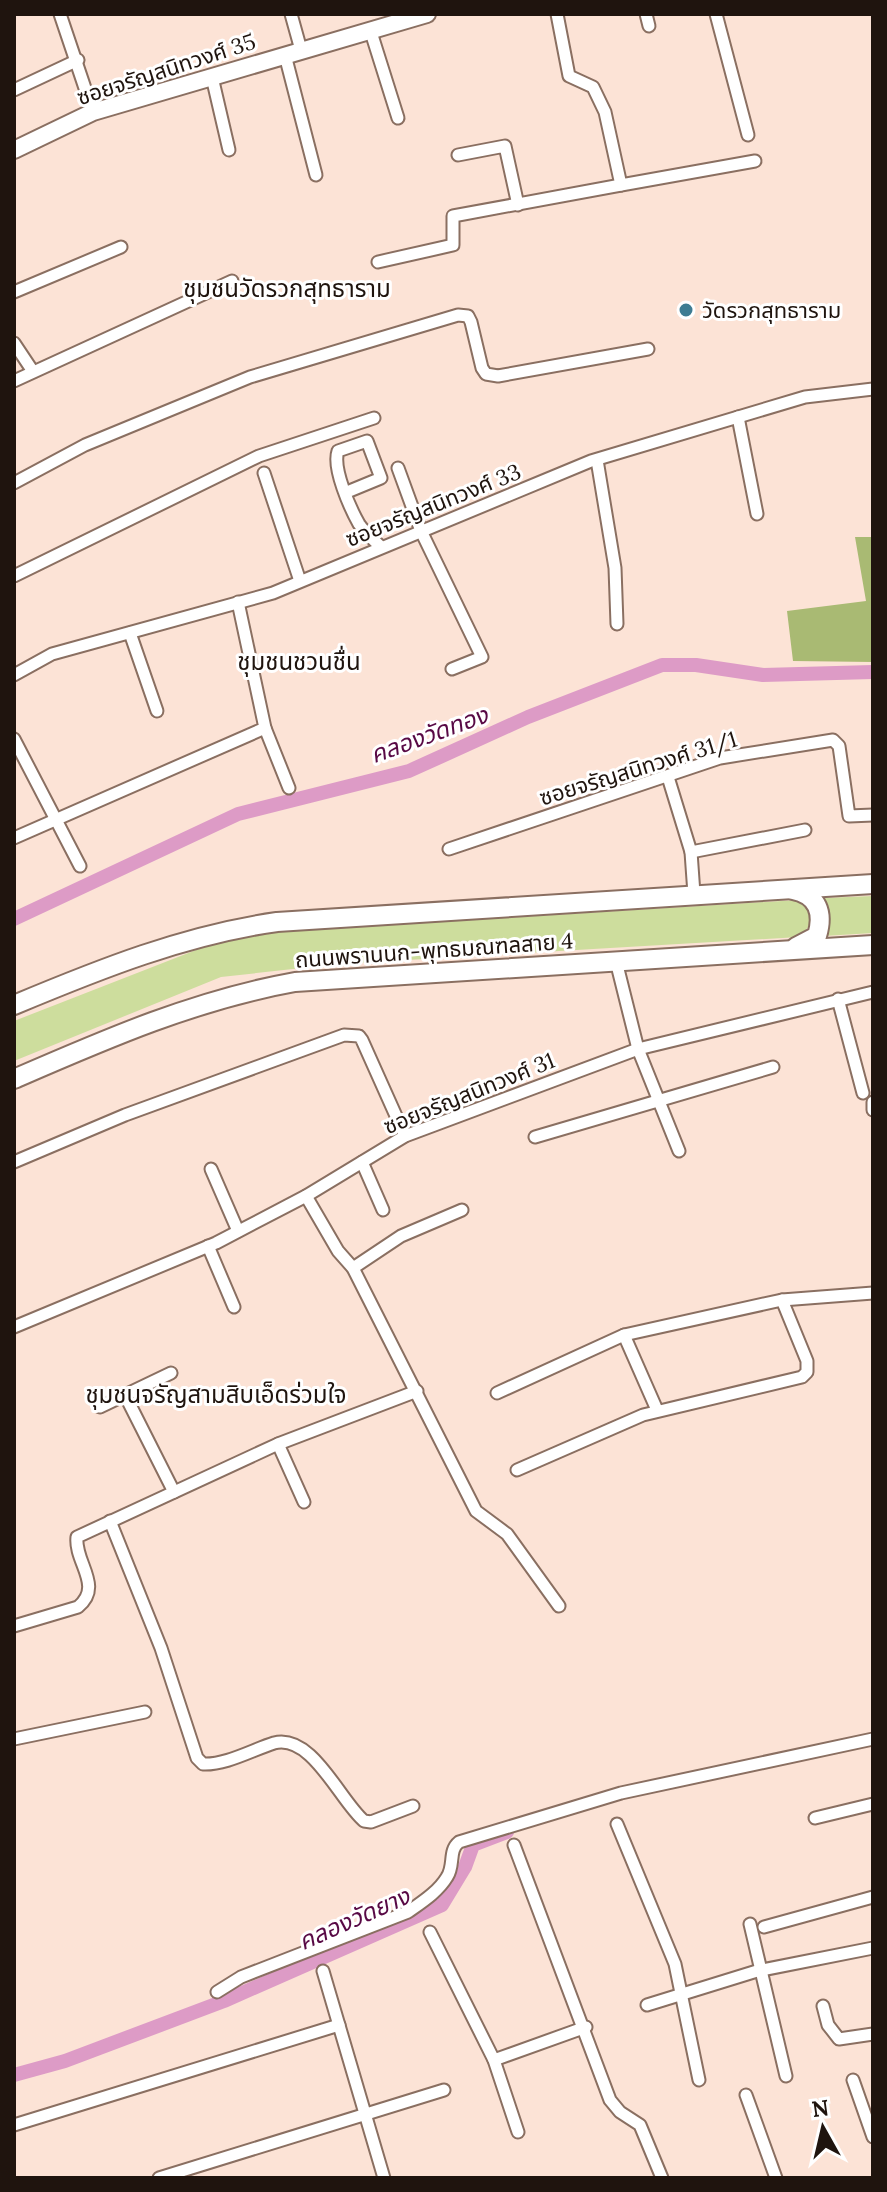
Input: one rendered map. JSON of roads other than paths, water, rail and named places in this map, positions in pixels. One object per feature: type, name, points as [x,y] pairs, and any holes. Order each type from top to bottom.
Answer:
[{"type":"main road","name":"ถนนพรานนก-พุทธมณฑลสาย 4","points":[[14,1005],[110,966],[227,929],[338,915],[873,884]]},
{"type":"main road","points":[[786,889],[806,893],[820,912],[821,922],[817,936],[786,951]]},
{"type":"main road","name":"ถนนพรานนก-พุทธมณฑลสาย 4","points":[[14,1079],[186,1007],[236,992],[349,978],[873,945]]},
{"type":"street","points":[[60,14],[93,112]]},
{"type":"street","points":[[291,14],[293,52],[316,175]]},
{"type":"street","name":"ซอยจรัญสนิทวงศ์ 35","points":[[14,150],[93,112],[427,14]]},
{"type":"street","points":[[557,14],[569,76],[593,87],[605,112],[621,185]]},
{"type":"street","points":[[716,14],[748,135]]},
{"type":"street","points":[[370,29],[398,118]]},
{"type":"street","points":[[14,90],[78,60]]},
{"type":"street","points":[[212,77],[229,150]]},
{"type":"street","points":[[458,155],[505,146],[518,205]]},
{"type":"street","points":[[378,262],[453,245],[453,216],[755,161]]},
{"type":"street","points":[[14,292],[121,247]]},
{"type":"street","points":[[14,381],[32,370],[232,281]]},
{"type":"street","points":[[14,483],[85,445],[250,377],[458,315],[468,316],[471,322],[486,374],[498,376],[648,349]]},
{"type":"street","points":[[14,343],[32,370]]},
{"type":"street","name":"ซอยจรัญสนิทวงศ์ 33","points":[[14,675],[52,654],[238,602],[300,581],[597,460],[805,397],[873,389]]},
{"type":"street","points":[[738,417],[757,514]]},
{"type":"street","points":[[14,576],[259,456],[374,418]]},
{"type":"street","points":[[347,492],[381,478],[367,441],[338,451],[336,455],[347,492],[358,522],[381,547]]},
{"type":"street","points":[[597,460],[615,568],[617,624]]},
{"type":"street","points":[[398,468],[421,531],[482,657],[452,669]]},
{"type":"street","points":[[264,473],[300,581]]},
{"type":"street","points":[[238,602],[265,728],[289,788]]},
{"type":"street","points":[[130,633],[157,711]]},
{"type":"street","points":[[14,838],[265,728]]},
{"type":"street","points":[[14,739],[80,866]]},
{"type":"street","name":"ซอยจรัญสนิทวงศ์ 31/1","points":[[449,849],[720,758],[836,740],[849,816],[873,815]]},
{"type":"street","points":[[668,777],[691,852],[694,894]]},
{"type":"street","points":[[691,852],[805,830]]},
{"type":"street","points":[[616,961],[638,1049],[679,1151]]},
{"type":"street","name":"ซอยจรัญสนิทวงศ์ 31","points":[[14,1327],[208,1246],[306,1196],[405,1136],[638,1049],[873,992]]},
{"type":"street","points":[[838,999],[863,1093]]},
{"type":"street","points":[[14,1162],[125,1115],[344,1035],[359,1036],[362,1040],[405,1136]]},
{"type":"street","points":[[535,1137],[659,1098],[773,1067]]},
{"type":"street","points":[[873,1102],[873,1110]]},
{"type":"street","points":[[362,1162],[383,1210]]},
{"type":"street","points":[[211,1169],[238,1231]]},
{"type":"street","points":[[306,1196],[338,1251],[353,1268],[476,1511],[507,1534],[559,1606]]},
{"type":"street","points":[[353,1268],[401,1236],[462,1210]]},
{"type":"street","points":[[208,1246],[234,1307]]},
{"type":"street","points":[[497,1393],[624,1335],[782,1300],[873,1293]]},
{"type":"street","points":[[517,1470],[657,1410],[802,1377],[807,1372],[807,1361],[782,1300]]},
{"type":"street","points":[[624,1335],[657,1410]]},
{"type":"street","points":[[100,1407],[171,1373]]},
{"type":"street","points":[[14,1626],[78,1607],[86,1601],[90,1585],[77,1537],[278,1444],[417,1391]]},
{"type":"street","points":[[125,1395],[174,1492]]},
{"type":"street","points":[[278,1444],[304,1502]]},
{"type":"street","points":[[110,1521],[161,1648],[197,1758],[203,1764],[284,1741],[320,1764],[364,1821],[371,1822],[413,1806]]},
{"type":"street","points":[[14,1739],[145,1712]]},
{"type":"street","points":[[217,1992],[251,1973],[408,1912],[427,1899],[447,1878],[452,1850],[464,1840],[621,1793],[873,1739]]},
{"type":"street","points":[[815,1818],[873,1804]]},
{"type":"street","points":[[617,1824],[675,1964],[699,2080]]},
{"type":"street","points":[[514,1845],[586,2027],[610,2100],[620,2112],[640,2125],[662,2178]]},
{"type":"street","points":[[764,1927],[873,1897]]},
{"type":"street","points":[[750,1924],[786,2076]]},
{"type":"street","points":[[430,1932],[494,2060],[518,2132]]},
{"type":"street","points":[[647,2005],[761,1971],[873,1948]]},
{"type":"street","points":[[323,1971],[384,2178]]},
{"type":"street","points":[[823,2006],[828,2025],[839,2039],[873,2034]]},
{"type":"street","points":[[14,2125],[339,2025]]},
{"type":"street","points":[[494,2060],[586,2027]]},
{"type":"street","points":[[853,2080],[873,2137]]},
{"type":"street","points":[[159,2178],[444,2090]]},
{"type":"street","points":[[746,2095],[776,2178]]},
{"type":"waterway","name":"คลองวัดทอง","points":[[14,919],[238,814],[409,771],[528,717],[662,665],[696,665],[763,675],[873,672]]},
{"type":"waterway","name":"คลองวัดยาง","points":[[14,2075],[65,2061],[224,2001],[442,1905],[465,1867],[473,1845],[507,1832]]},
{"type":"place","name":"วัดรวกสุทธาราม","points":[[686,310]]},
{"type":"district","name":"ชุมชนวัดรวกสุทธาราม","points":[[287,289]]},
{"type":"district","name":"ชุมชนชวนชื่น","points":[[299,662]]},
{"type":"district","name":"ชุมชนจรัญสามสิบเอ็ดร่วมใจ","points":[[216,1395]]}]
